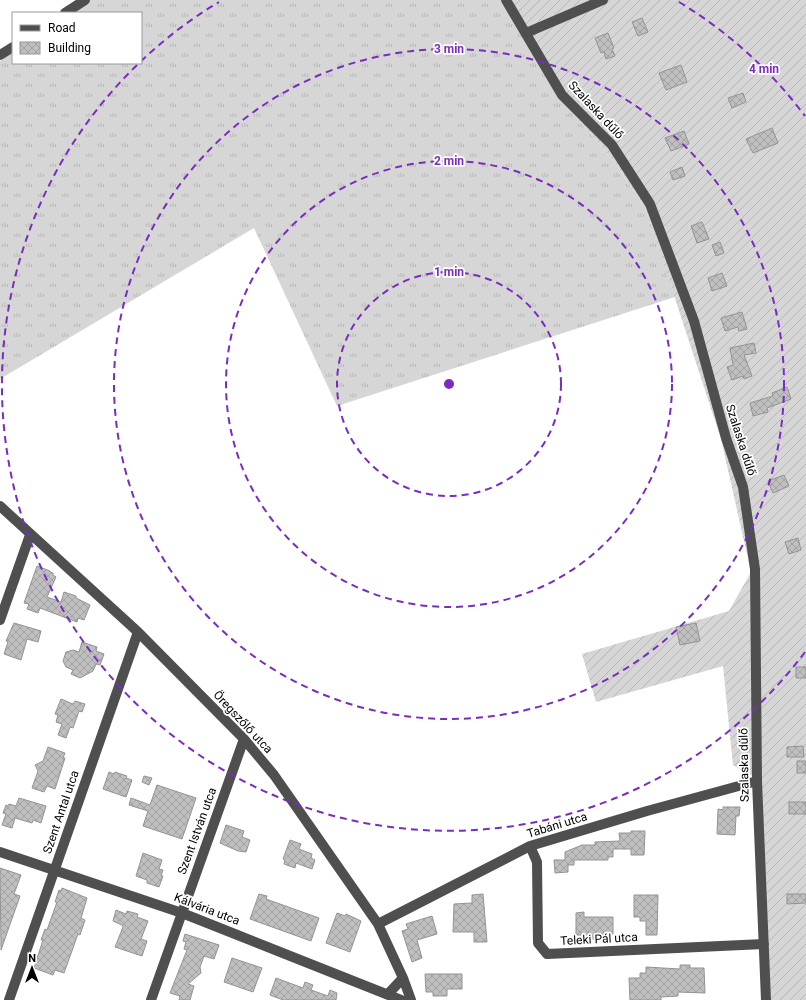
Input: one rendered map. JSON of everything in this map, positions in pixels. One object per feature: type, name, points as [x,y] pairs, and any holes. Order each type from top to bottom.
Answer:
[{"type":"street","points":[[67,12],[85,0]]},
{"type":"street","name":"Szalaska dűlő","points":[[506,0],[562,95],[612,145],[650,204],[694,321],[726,438],[743,487],[755,569],[757,781],[766,1000]]},
{"type":"street","points":[[526,33],[603,0]]},
{"type":"street","points":[[0,56],[12,48]]},
{"type":"street","name":"Öregszőlő utca","points":[[0,506],[138,632],[244,739],[274,775],[378,924],[403,978],[411,1000]]},
{"type":"street","points":[[0,620],[30,535]]},
{"type":"street","name":"Szent Antal utca","points":[[9,1000],[138,632]]},
{"type":"street","name":"Szent István utca","points":[[151,1000],[244,739]]},
{"type":"street","name":"Tabáni utca","points":[[378,924],[530,846],[647,811],[757,781]]},
{"type":"street","name":"Teleki Pál utca","points":[[530,846],[537,862],[538,943],[547,954],[764,944]]},
{"type":"street","name":"Kálvária utca","points":[[0,852],[182,913],[401,1000]]},
{"type":"street","points":[[388,994],[403,978]]},
{"type":"green space","points":[[90,0],[504,0],[575,116],[612,159],[645,207],[675,297],[337,406],[254,228],[0,379],[0,61],[12,54],[12,64],[142,64],[142,12],[72,12]]},
{"type":"green space","points":[[504,0],[806,0],[806,1000],[762,1000],[755,777],[733,765],[723,666],[596,702],[582,654],[729,611],[751,572],[721,439],[645,207],[612,159],[575,116]]},
{"type":"building","points":[[642,18],[648,32],[638,36],[632,22]]},
{"type":"building","points":[[608,33],[614,48],[612,49],[615,56],[606,59],[604,52],[601,53],[595,38]]},
{"type":"building","points":[[681,65],[687,82],[666,90],[659,73]]},
{"type":"building","points":[[743,93],[746,102],[732,108],[728,98]]},
{"type":"building","points":[[772,128],[778,143],[753,153],[746,139]]},
{"type":"building","points":[[684,131],[689,144],[671,151],[665,138]]},
{"type":"building","points":[[682,167],[685,176],[673,180],[670,172]]},
{"type":"building","points":[[702,222],[709,239],[697,243],[691,226]]},
{"type":"building","points":[[720,242],[724,253],[716,256],[712,245]]},
{"type":"building","points":[[722,273],[727,286],[712,291],[708,278]]},
{"type":"building","points":[[742,312],[747,329],[739,331],[738,327],[725,331],[721,318]]},
{"type":"building","points":[[754,343],[756,353],[744,355],[752,376],[744,379],[743,376],[732,380],[727,367],[733,365],[730,348]]},
{"type":"building","points":[[787,387],[791,399],[767,408],[768,412],[753,416],[750,403],[773,396],[772,393]]},
{"type":"building","points":[[784,475],[789,486],[773,493],[768,481]]},
{"type":"building","points":[[798,538],[801,550],[789,554],[785,542]]},
{"type":"building","points":[[37,566],[50,571],[56,577],[47,597],[61,602],[64,592],[76,596],[76,598],[90,605],[84,620],[78,618],[77,622],[40,608],[38,613],[27,609],[29,604],[24,603]]},
{"type":"building","points":[[14,623],[41,631],[38,642],[27,639],[21,660],[4,654],[8,642],[6,641]]},
{"type":"building","points":[[696,623],[700,641],[680,645],[676,627]]},
{"type":"building","points":[[82,642],[97,647],[96,651],[104,654],[100,665],[96,664],[93,671],[80,678],[71,674],[73,670],[66,667],[63,661],[66,652],[73,650],[79,652]]},
{"type":"building","points":[[796,667],[806,667],[806,678],[796,678]]},
{"type":"building","points":[[61,699],[73,704],[75,701],[85,704],[82,712],[79,711],[73,728],[70,727],[66,738],[58,735],[62,724],[56,722],[58,715],[55,714]]},
{"type":"building","points":[[803,746],[804,757],[787,757],[787,747]]},
{"type":"building","points":[[48,747],[65,753],[63,758],[65,758],[55,789],[47,786],[44,792],[32,788],[38,771],[35,765],[43,761]]},
{"type":"building","points":[[797,761],[806,761],[806,773],[797,773]]},
{"type":"building","points":[[109,772],[114,774],[115,772],[127,776],[126,778],[132,780],[126,797],[103,789]]},
{"type":"building","points":[[144,776],[152,778],[149,785],[142,782]]},
{"type":"building","points":[[157,785],[196,798],[182,839],[143,826],[148,811],[129,805],[131,798],[150,805]]},
{"type":"building","points":[[19,798],[46,806],[41,823],[33,820],[32,823],[15,818],[12,828],[2,825],[6,814],[3,813],[6,805],[8,806],[9,804],[16,806]]},
{"type":"building","points":[[789,802],[806,802],[806,814],[789,814]]},
{"type":"building","points":[[723,807],[740,807],[739,816],[736,816],[735,835],[717,834],[718,809],[723,810]]},
{"type":"building","points":[[226,825],[244,831],[242,837],[250,840],[246,852],[238,851],[220,843]]},
{"type":"building","points":[[631,831],[645,831],[644,855],[631,855],[631,849],[613,849],[613,857],[608,857],[608,860],[574,860],[574,865],[568,865],[568,872],[555,873],[554,860],[565,860],[565,852],[582,845],[595,845],[595,842],[620,841],[619,833],[631,833]]},
{"type":"building","points":[[290,840],[301,844],[299,849],[312,854],[311,858],[315,860],[312,869],[296,863],[295,868],[284,864],[285,860],[283,859]]},
{"type":"building","points":[[143,853],[162,860],[159,869],[163,870],[161,876],[163,876],[159,887],[147,883],[147,880],[136,876]]},
{"type":"building","points":[[0,868],[21,875],[14,894],[20,896],[1,950]]},
{"type":"building","points":[[62,888],[87,898],[81,918],[85,920],[80,935],[78,934],[64,973],[55,970],[53,975],[34,968],[43,940],[41,940],[45,929],[47,930],[57,902],[55,902],[59,890],[61,891]]},
{"type":"building","points":[[259,894],[267,896],[266,899],[319,918],[311,941],[250,919]]},
{"type":"building","points":[[483,894],[487,942],[474,942],[474,932],[453,932],[454,904],[472,903],[472,895]]},
{"type":"building","points":[[787,894],[806,894],[806,903],[787,904]]},
{"type":"building","points":[[634,895],[658,895],[657,935],[646,935],[646,921],[640,921],[640,917],[634,917]]},
{"type":"building","points":[[116,910],[126,914],[127,911],[138,914],[137,917],[148,921],[141,939],[147,941],[142,956],[115,947],[123,927],[122,925],[113,921]]},
{"type":"building","points":[[584,912],[584,917],[613,917],[613,934],[603,934],[604,939],[586,939],[586,935],[576,935],[576,913]]},
{"type":"building","points":[[337,913],[345,916],[346,914],[361,921],[350,952],[326,943]]},
{"type":"building","points":[[432,916],[437,934],[417,940],[422,958],[412,962],[402,931],[408,929],[406,924]]},
{"type":"building","points":[[185,934],[219,945],[214,959],[204,956],[200,967],[201,973],[188,984],[194,986],[190,1000],[179,1000],[180,996],[170,993],[187,950],[184,949],[186,942],[183,941]]},
{"type":"building","points":[[232,958],[262,968],[253,992],[224,982]]},
{"type":"building","points":[[680,965],[690,965],[690,968],[704,968],[705,993],[678,992],[678,996],[661,997],[661,1000],[630,1000],[629,978],[640,978],[640,973],[646,973],[646,967],[680,969]]},
{"type":"building","points":[[425,974],[462,974],[462,989],[447,989],[447,996],[433,996],[433,992],[426,992]]},
{"type":"building","points":[[276,978],[303,988],[305,982],[313,985],[311,990],[328,996],[330,990],[337,993],[336,1000],[283,1000],[270,995]]}]
